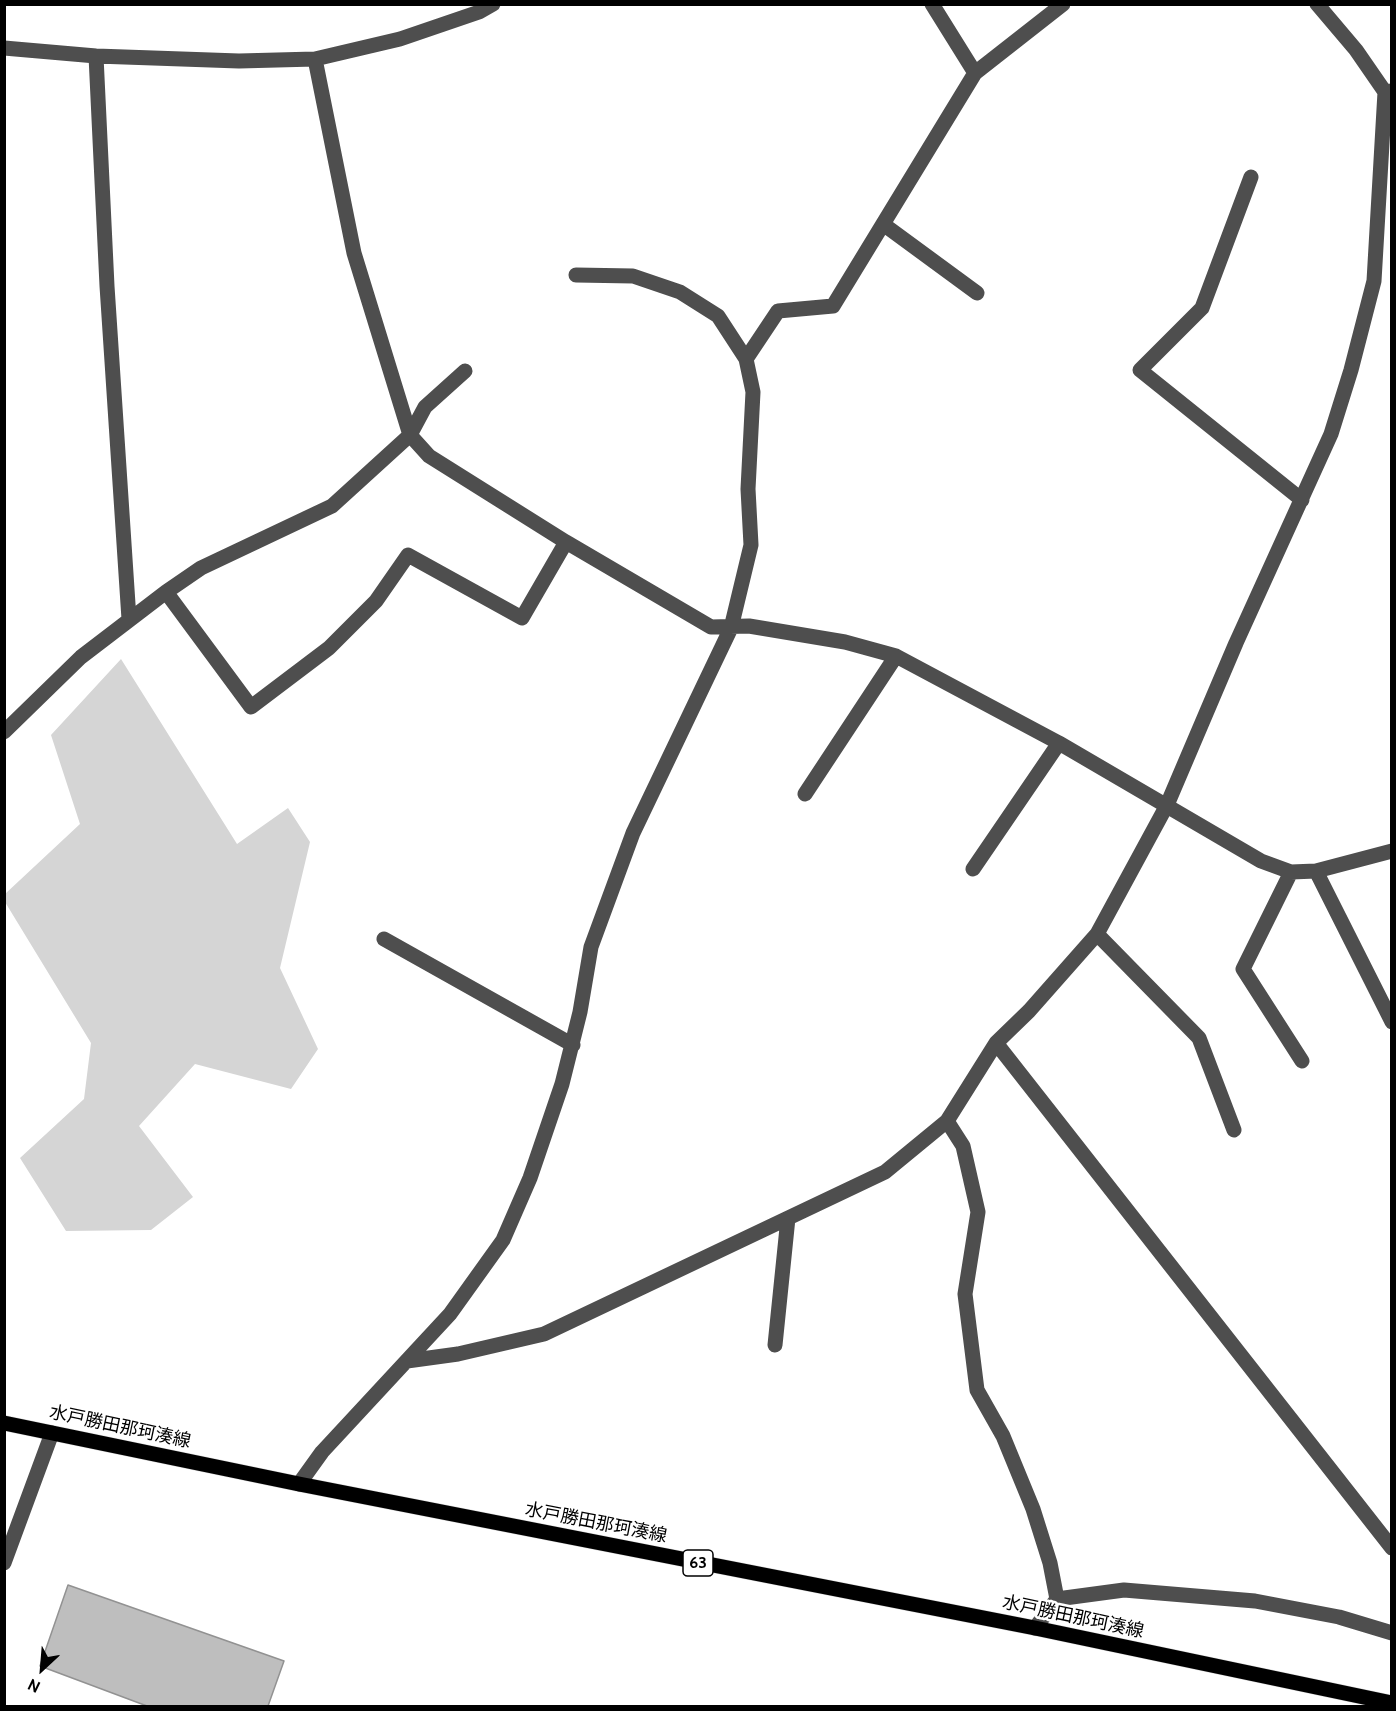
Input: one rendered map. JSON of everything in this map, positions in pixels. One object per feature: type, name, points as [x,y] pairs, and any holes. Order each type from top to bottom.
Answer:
[{"type":"main road","name":"水戸勝田那珂湊線","points":[[4,1424],[1035,1628],[1392,1703]]},
{"type":"street","points":[[4,48],[96,56],[239,61],[315,59],[400,39],[479,12],[493,4]]},
{"type":"street","points":[[932,4],[975,73]]},
{"type":"street","points":[[746,358],[778,311],[833,306],[975,73],[1063,4]]},
{"type":"street","points":[[407,1361],[458,1354],[544,1334],[885,1172],[947,1121],[996,1043],[1029,1011],[1097,934],[1167,805],[1236,643],[1331,434],[1352,370],[1374,281],[1388,92],[1317,4]]},
{"type":"street","points":[[96,56],[107,286],[129,619]]},
{"type":"street","points":[[315,59],[354,253],[410,435],[429,456],[566,542],[711,627],[749,626],[845,642],[896,656],[1059,742],[1261,861],[1291,872],[1316,871],[1392,851]]},
{"type":"street","points":[[1251,177],[1202,309],[1140,370],[1302,500]]},
{"type":"street","points":[[883,224],[977,293]]},
{"type":"street","points":[[299,1484],[322,1452],[450,1314],[503,1240],[530,1178],[562,1084],[580,1012],[591,947],[633,833],[731,628],[751,545],[747,489],[753,392],[746,358],[718,316],[680,292],[633,276],[576,275]]},
{"type":"street","points":[[4,732],[81,657],[166,592],[201,568],[332,506],[410,435],[425,407],[465,371]]},
{"type":"street","points":[[166,592],[251,707],[329,648],[376,601],[408,555],[522,618],[566,542]]},
{"type":"street","points":[[805,794],[896,656]]},
{"type":"street","points":[[973,869],[1059,742]]},
{"type":"street","points":[[1316,871],[1392,1022]]},
{"type":"street","points":[[1291,872],[1243,969],[1302,1061]]},
{"type":"street","points":[[1097,934],[1199,1038],[1234,1130]]},
{"type":"street","points":[[384,939],[573,1045]]},
{"type":"street","points":[[996,1043],[1392,1548]]},
{"type":"street","points":[[947,1121],[963,1146],[978,1212],[965,1294],[977,1390],[1003,1436],[1033,1509],[1050,1563],[1058,1599]]},
{"type":"street","points":[[775,1345],[788,1218]]},
{"type":"street","points":[[4,1563],[52,1433]]},
{"type":"street","points":[[1035,1628],[1058,1599],[1124,1590],[1255,1601],[1339,1617],[1392,1633]]},
{"type":"shaded area","points":[[121,659],[237,844],[288,808],[310,842],[280,968],[318,1049],[291,1089],[195,1064],[139,1126],[193,1197],[151,1230],[66,1231],[20,1158],[84,1099],[91,1043],[5,902],[5,894],[80,824],[51,735]]},
{"type":"building","points":[[68,1585],[284,1661],[268,1706],[147,1706],[40,1666]]}]
